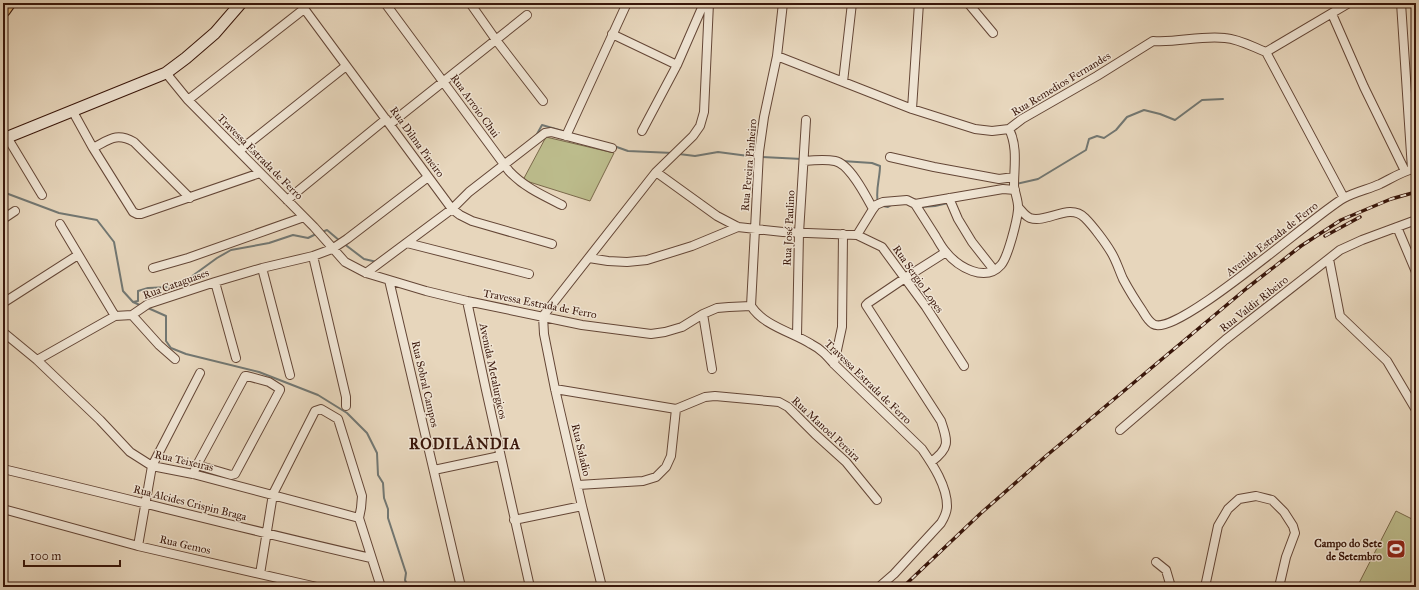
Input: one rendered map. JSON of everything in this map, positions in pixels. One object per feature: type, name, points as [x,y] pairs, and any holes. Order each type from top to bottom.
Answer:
[{"type":"highway","points":[[3,10],[8,3]]},
{"type":"main road","points":[[5,138],[166,73],[216,33],[241,3]]},
{"type":"street","name":"Rua Arroio Chui","points":[[385,3],[504,165],[519,181],[530,189],[562,205]]},
{"type":"street","points":[[470,3],[496,40],[543,101]]},
{"type":"street","points":[[566,136],[627,3]]},
{"type":"street","points":[[642,131],[677,65],[704,3]]},
{"type":"street","points":[[543,316],[656,172],[672,158],[693,136],[700,126],[704,112],[709,3]]},
{"type":"street","name":"Rua Pereira Pinheiro","points":[[751,306],[759,152],[764,117],[777,56],[783,3]]},
{"type":"street","points":[[843,82],[852,3]]},
{"type":"street","points":[[912,109],[919,3]]},
{"type":"street","points":[[968,3],[993,33]]},
{"type":"street","points":[[1344,198],[1266,52],[1349,3]]},
{"type":"street","points":[[1401,3],[1411,169]]},
{"type":"street","points":[[188,100],[302,6]]},
{"type":"street","name":"Rua Dilma Pineiro","points":[[302,6],[450,207],[460,216],[472,221],[552,244]]},
{"type":"street","points":[[1332,14],[1364,86],[1411,169]]},
{"type":"street","points":[[287,200],[388,122],[444,82],[528,15]]},
{"type":"street","points":[[612,34],[677,65]]},
{"type":"street","name":"Rua Remedios Fernandes","points":[[777,56],[912,109],[975,129],[992,131],[1009,129],[1022,119],[1097,76],[1153,41],[1164,42],[1214,37],[1225,38],[1266,52]]},
{"type":"street","points":[[240,152],[346,66]]},
{"type":"street","name":"Travessa Estrada de Ferro","points":[[166,73],[188,100],[314,227],[345,262],[366,273],[467,301],[582,325],[651,334],[666,332],[682,327],[703,314],[723,308],[751,306],[759,316],[823,352],[917,443],[931,462],[945,494],[947,505],[946,514],[942,524],[894,574],[879,587]]},
{"type":"street","points":[[72,110],[93,148],[133,212],[137,214],[190,198],[260,173]]},
{"type":"street","name":"Rua José Paulino","points":[[797,336],[799,233],[806,120]]},
{"type":"street","points":[[857,235],[876,205],[883,202],[906,200],[917,207],[946,252],[969,270],[978,273],[986,273],[1002,265],[1016,225],[1019,208],[1014,178],[1015,144],[1009,129]]},
{"type":"street","points":[[366,273],[407,243],[450,207],[545,133],[550,132],[612,148]]},
{"type":"street","points":[[93,148],[116,137],[121,136],[127,138],[134,142],[190,198]]},
{"type":"street","points":[[5,138],[42,195]]},
{"type":"street","points":[[890,157],[1000,179],[1014,178]]},
{"type":"street","points":[[804,158],[835,161],[840,163],[857,180],[873,209]]},
{"type":"street","name":"Avenida Estrada de Ferro","points":[[1019,208],[1030,218],[1036,219],[1064,212],[1078,214],[1084,217],[1110,251],[1131,294],[1147,317],[1155,326],[1158,326],[1166,325],[1198,308],[1344,198],[1411,169]]},
{"type":"street","name":"Rua Sergio Lopes","points":[[656,172],[717,216],[738,227],[755,230],[799,233],[857,235],[882,247],[926,307],[964,366]]},
{"type":"street","name":"Rua Cataguases","points":[[37,360],[115,316],[132,314],[148,304],[215,282],[262,268],[313,256],[334,248],[428,176]]},
{"type":"street","points":[[917,207],[949,198],[1003,189],[1015,190]]},
{"type":"street","points":[[949,198],[958,219],[972,242],[994,270]]},
{"type":"street","points":[[3,219],[15,211]]},
{"type":"street","points":[[153,268],[188,258],[304,217]]},
{"type":"street","name":"Rua Valdir Ribeiro","points":[[1120,430],[1225,340],[1340,250],[1362,240],[1416,220]]},
{"type":"street","points":[[60,224],[115,316]]},
{"type":"street","points":[[589,258],[608,262],[647,260],[692,246],[738,227]]},
{"type":"street","points":[[1397,227],[1416,272]]},
{"type":"street","points":[[834,364],[842,327],[843,234]]},
{"type":"street","points":[[407,243],[529,274]]},
{"type":"street","points":[[931,462],[945,450],[947,442],[941,421],[866,305],[946,252]]},
{"type":"street","points":[[3,303],[78,255]]},
{"type":"street","points":[[313,256],[346,397],[346,406]]},
{"type":"street","points":[[1329,259],[1340,316],[1387,361],[1416,410]]},
{"type":"street","points":[[262,268],[290,375]]},
{"type":"street","name":"Rua Sobral Campos","points":[[389,280],[461,587]]},
{"type":"street","points":[[215,282],[236,358]]},
{"type":"street","name":"Avenida Metalurgicos","points":[[467,301],[514,520],[530,587]]},
{"type":"street","points":[[132,314],[158,345],[176,359]]},
{"type":"street","points":[[703,314],[712,369]]},
{"type":"street","name":"Rua Saladio","points":[[543,316],[544,334],[555,389],[602,587]]},
{"type":"street","name":"Rua Teixeiras","points":[[3,332],[37,360],[100,420],[130,452],[152,466],[193,474],[273,494],[359,518]]},
{"type":"street","points":[[138,546],[152,466],[200,373]]},
{"type":"street","points":[[193,474],[197,464],[246,376],[269,382],[280,390],[235,474],[231,475],[197,464]]},
{"type":"street","points":[[555,389],[676,408],[671,456],[666,467],[656,477],[643,481],[578,485]]},
{"type":"street","name":"Rua Manoel Pereira","points":[[676,408],[704,397],[715,396],[779,402],[788,407],[846,462],[877,500]]},
{"type":"street","points":[[260,574],[273,494],[316,411],[321,409],[338,419],[362,496],[362,508],[359,518],[381,587]]},
{"type":"street","points":[[434,470],[500,456]]},
{"type":"street","name":"Rua Alcides Crispin Braga","points":[[3,469],[371,558]]},
{"type":"street","points":[[1205,587],[1215,534],[1218,526],[1228,509],[1239,499],[1256,496],[1272,500],[1284,512],[1293,526],[1295,533],[1286,557],[1279,587]]},
{"type":"street","points":[[514,520],[582,506]]},
{"type":"street","name":"Rua Gemos","points":[[3,509],[138,546],[317,587]]},
{"type":"street","points":[[1156,562],[1166,570],[1171,587]]},
{"type":"green space","points":[[546,137],[614,153],[590,201],[523,180]]},
{"type":"green space","name":"Campo do Sete de Setembro","points":[[1396,511],[1416,521],[1416,578],[1411,587],[1357,587]]},
{"type":"waterway","points":[[1016,184],[1038,179],[1086,150],[1089,139],[1097,136],[1104,138],[1116,130],[1127,117],[1144,110],[1175,120],[1202,100],[1223,99]]},
{"type":"waterway","points":[[537,134],[542,125],[566,132]]},
{"type":"waterway","points":[[614,146],[628,151],[673,153]]},
{"type":"waterway","points":[[679,154],[695,156],[718,152],[756,157]]},
{"type":"waterway","points":[[760,157],[802,159]]},
{"type":"waterway","points":[[842,161],[872,163],[880,166],[877,194],[878,203]]},
{"type":"waterway","points":[[3,192],[59,213],[97,220],[114,242],[123,291],[133,302],[142,306]]},
{"type":"waterway","points":[[921,207],[948,203]]},
{"type":"waterway","points":[[883,206],[888,207],[893,204]]},
{"type":"waterway","points":[[322,232],[327,230],[340,241]]},
{"type":"waterway","points":[[133,302],[138,301],[138,291],[148,288],[170,287],[184,282],[217,258],[231,250],[269,243],[293,235],[308,238],[316,234]]},
{"type":"waterway","points":[[343,243],[364,259],[377,262]]},
{"type":"waterway","points":[[148,308],[166,316],[166,341],[171,348],[186,354],[259,372],[318,395],[347,413],[367,433],[377,453],[378,475],[383,483],[384,498],[388,509],[388,518],[406,573],[405,580],[408,587]]},
{"type":"railway","points":[[903,587],[980,514],[1046,456],[1247,288],[1301,246],[1341,220],[1391,199],[1416,192]]},
{"type":"railway","points":[[1325,236],[1360,217]]},
{"type":"place","name":"Campo do Sete de Setembro","points":[[1396,549]]},
{"type":"district","name":"RODILÂNDIA","points":[[465,444]]}]
